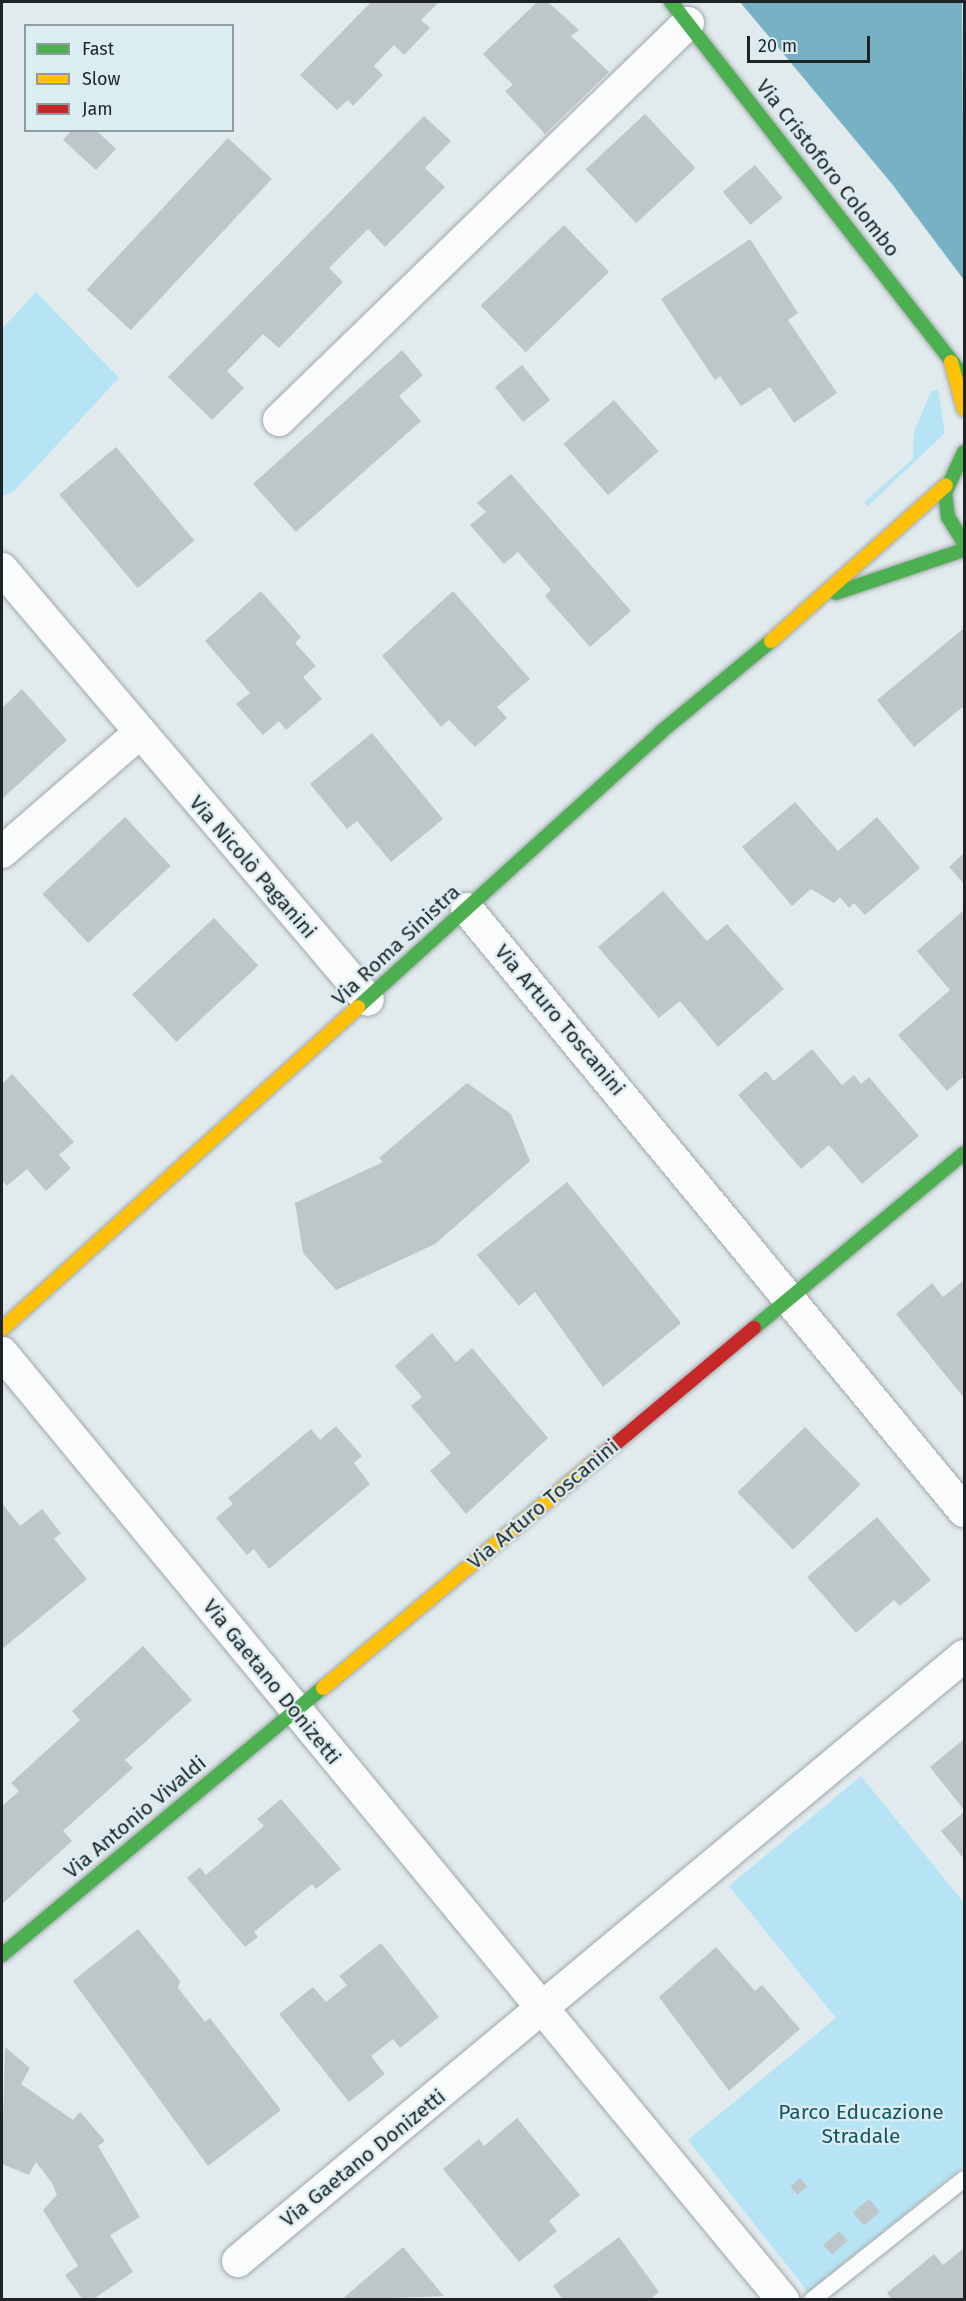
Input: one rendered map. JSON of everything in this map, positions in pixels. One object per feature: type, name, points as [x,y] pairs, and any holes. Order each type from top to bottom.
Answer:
[{"type":"street","name":"Via Cristoforo Colombo","points":[[679,12],[964,377]]},
{"type":"street","points":[[279,420],[679,12]]},
{"type":"street","name":"Via Cristoforo Colombo","points":[[951,362],[964,409]]},
{"type":"street","points":[[964,441],[964,452],[946,485],[948,517],[964,543]]},
{"type":"street","name":"Via Roma Sinistra","points":[[2,1329],[368,1000],[661,732],[823,597],[946,485]]},
{"type":"street","name":"Via Roma Sinistra","points":[[823,597],[964,550]]},
{"type":"street","name":"Via Nicolò Paganini","points":[[2,568],[138,734],[368,1000]]},
{"type":"street","points":[[2,852],[138,734]]},
{"type":"street","name":"Via Arturo Toscanini","points":[[467,909],[964,1511]]},
{"type":"street","name":"Via Arturo Toscanini","points":[[295,1710],[964,1153]]},
{"type":"street","name":"Via Gaetano Donizetti","points":[[2,1353],[783,2300]]},
{"type":"street","points":[[544,2010],[964,1656]]},
{"type":"street","name":"Via Antonio Vivaldi","points":[[2,1955],[295,1710]]},
{"type":"street","name":"Via Gaetano Donizetti","points":[[238,2261],[544,2010]]},
{"type":"lane","points":[[812,2300],[964,2179]]},
{"type":"green space","points":[[36,292],[119,378],[13,492],[2,496],[2,329]]},
{"type":"green space","points":[[938,389],[945,433],[868,506],[864,502],[913,459],[914,431],[931,392]]},
{"type":"green space","name":"Parco Educazione Stradale","points":[[861,1776],[964,1903],[964,2166],[808,2292],[688,2140],[836,2018],[729,1886]]},
{"type":"shaded area","points":[[740,2],[962,2],[964,280],[892,184]]},
{"type":"building","points":[[371,2],[439,2],[421,20],[430,28],[404,55],[394,45],[374,66],[383,75],[353,106],[348,100],[337,110],[300,75]]},
{"type":"building","points":[[537,2],[548,2],[579,30],[571,36],[609,72],[545,134],[505,91],[513,85],[483,54]]},
{"type":"building","points":[[645,114],[695,168],[636,223],[586,169]]},
{"type":"building","points":[[424,116],[451,141],[425,168],[445,187],[385,247],[368,229],[329,268],[343,282],[279,348],[263,334],[227,371],[244,388],[212,420],[168,377]]},
{"type":"building","points":[[70,132],[98,132],[116,149],[96,170],[63,140]]},
{"type":"building","points":[[228,138],[272,179],[131,330],[87,289]]},
{"type":"building","points":[[755,165],[783,198],[750,225],[723,192]]},
{"type":"building","points":[[564,225],[609,272],[526,352],[481,306]]},
{"type":"building","points":[[750,239],[798,313],[788,320],[837,393],[794,423],[770,387],[741,406],[720,376],[715,380],[661,299]]},
{"type":"building","points":[[402,350],[423,375],[399,396],[421,421],[296,532],[253,484]]},
{"type":"building","points":[[522,365],[550,400],[523,422],[495,387]]},
{"type":"building","points":[[614,400],[659,451],[608,495],[563,444]]},
{"type":"building","points":[[116,447],[194,540],[138,588],[59,495]]},
{"type":"building","points":[[511,474],[631,611],[590,647],[545,596],[551,590],[518,552],[504,564],[470,525],[486,512],[477,503]]},
{"type":"building","points":[[261,591],[301,637],[295,643],[316,666],[303,677],[322,699],[286,730],[279,721],[263,735],[236,704],[250,693],[205,641]]},
{"type":"building","points":[[453,591],[530,679],[497,707],[507,718],[475,747],[449,720],[441,727],[382,656]]},
{"type":"building","points":[[964,628],[964,706],[914,747],[877,700]]},
{"type":"building","points":[[22,689],[67,740],[2,799],[2,708]]},
{"type":"building","points":[[372,733],[443,819],[391,862],[357,821],[347,829],[310,784]]},
{"type":"building","points":[[795,802],[838,851],[877,817],[920,868],[865,915],[854,903],[849,908],[840,897],[834,903],[811,889],[792,906],[742,847]]},
{"type":"building","points":[[125,817],[171,866],[88,943],[42,894]]},
{"type":"building","points":[[964,853],[964,884],[949,867]]},
{"type":"building","points":[[663,891],[707,941],[727,924],[784,989],[718,1047],[680,1001],[659,1018],[598,947]]},
{"type":"building","points":[[964,910],[964,1076],[947,1091],[898,1035],[950,990],[917,951]]},
{"type":"building","points":[[214,918],[258,966],[176,1042],[132,994]]},
{"type":"building","points":[[812,1049],[842,1085],[854,1075],[861,1084],[869,1077],[919,1136],[862,1184],[829,1145],[801,1169],[738,1095],[766,1071],[774,1081]]},
{"type":"building","points":[[12,1074],[74,1142],[59,1155],[71,1168],[46,1191],[27,1169],[7,1186],[2,1180],[2,1084]]},
{"type":"building","points":[[467,1083],[511,1114],[530,1161],[435,1244],[336,1290],[303,1253],[295,1203],[383,1162],[379,1158]]},
{"type":"building","points":[[567,1182],[681,1323],[603,1387],[535,1292],[519,1306],[477,1255]]},
{"type":"building","points":[[964,1280],[964,1398],[896,1314],[932,1283],[943,1297]]},
{"type":"building","points":[[432,1333],[456,1362],[472,1348],[548,1438],[466,1514],[430,1471],[451,1453],[411,1406],[422,1397],[395,1366]]},
{"type":"building","points":[[336,1426],[362,1456],[354,1463],[370,1484],[269,1569],[254,1549],[247,1555],[216,1518],[233,1504],[228,1498],[311,1429],[320,1440]]},
{"type":"building","points":[[805,1427],[861,1485],[793,1550],[737,1492]]},
{"type":"building","points":[[2,1503],[20,1526],[42,1509],[61,1533],[54,1539],[87,1579],[2,1649]]},
{"type":"building","points":[[877,1517],[931,1580],[900,1606],[894,1600],[856,1633],[807,1577]]},
{"type":"building","points":[[143,1646],[192,1700],[125,1760],[133,1768],[63,1831],[72,1841],[2,1904],[2,1806],[19,1791],[11,1783],[80,1720],[72,1711]]},
{"type":"building","points":[[964,1739],[964,1810],[930,1767]]},
{"type":"building","points":[[281,1799],[341,1869],[316,1889],[312,1884],[254,1932],[258,1937],[245,1947],[187,1878],[200,1867],[206,1875],[264,1826],[257,1819]]},
{"type":"building","points":[[964,1812],[964,1859],[941,1831]]},
{"type":"building","points":[[138,1929],[180,1981],[178,1988],[205,2022],[210,2018],[281,2110],[208,2166],[73,1981]]},
{"type":"building","points":[[381,1943],[439,2017],[400,2048],[393,2039],[371,2056],[385,2074],[349,2102],[279,2014],[313,1987],[326,2002],[347,1985],[339,1976]]},
{"type":"building","points":[[716,1947],[755,1991],[762,1985],[800,2029],[729,2091],[659,1997]]},
{"type":"building","points":[[5,2047],[30,2068],[21,2084],[73,2120],[80,2112],[105,2141],[98,2146],[140,2217],[110,2235],[133,2272],[92,2300],[83,2300],[65,2275],[78,2266],[43,2210],[57,2195],[52,2183],[36,2162],[29,2175],[2,2164]]},
{"type":"building","points":[[517,2118],[580,2195],[549,2221],[557,2231],[519,2262],[443,2169],[479,2139],[484,2146]]},
{"type":"building","points":[[800,2178],[807,2186],[797,2195],[790,2187]]},
{"type":"building","points":[[869,2199],[880,2212],[864,2226],[853,2212]]},
{"type":"building","points":[[839,2231],[848,2241],[832,2255],[823,2245]]},
{"type":"building","points":[[619,2237],[659,2292],[649,2300],[563,2300],[553,2286]]},
{"type":"building","points":[[403,2247],[444,2296],[341,2300]]},
{"type":"building","points":[[964,2248],[964,2300],[892,2300],[887,2293],[934,2254],[943,2265]]},
{"type":"traffic: fast","points":[[671,2],[964,377]]},
{"type":"traffic: fast","points":[[964,452],[945,493],[948,517],[964,543]]},
{"type":"traffic: fast","points":[[836,593],[964,550]]},
{"type":"traffic: fast","points":[[358,1007],[661,732],[771,641]]},
{"type":"traffic: fast","points":[[754,1328],[964,1153]]},
{"type":"traffic: fast","points":[[2,1955],[323,1688]]},
{"type":"traffic: slow","points":[[951,362],[964,409]]},
{"type":"traffic: slow","points":[[771,641],[946,485]]},
{"type":"traffic: slow","points":[[2,1329],[358,1007]]},
{"type":"traffic: slow","points":[[323,1688],[600,1457]]},
{"type":"traffic: jam","points":[[600,1457],[754,1328]]}]
